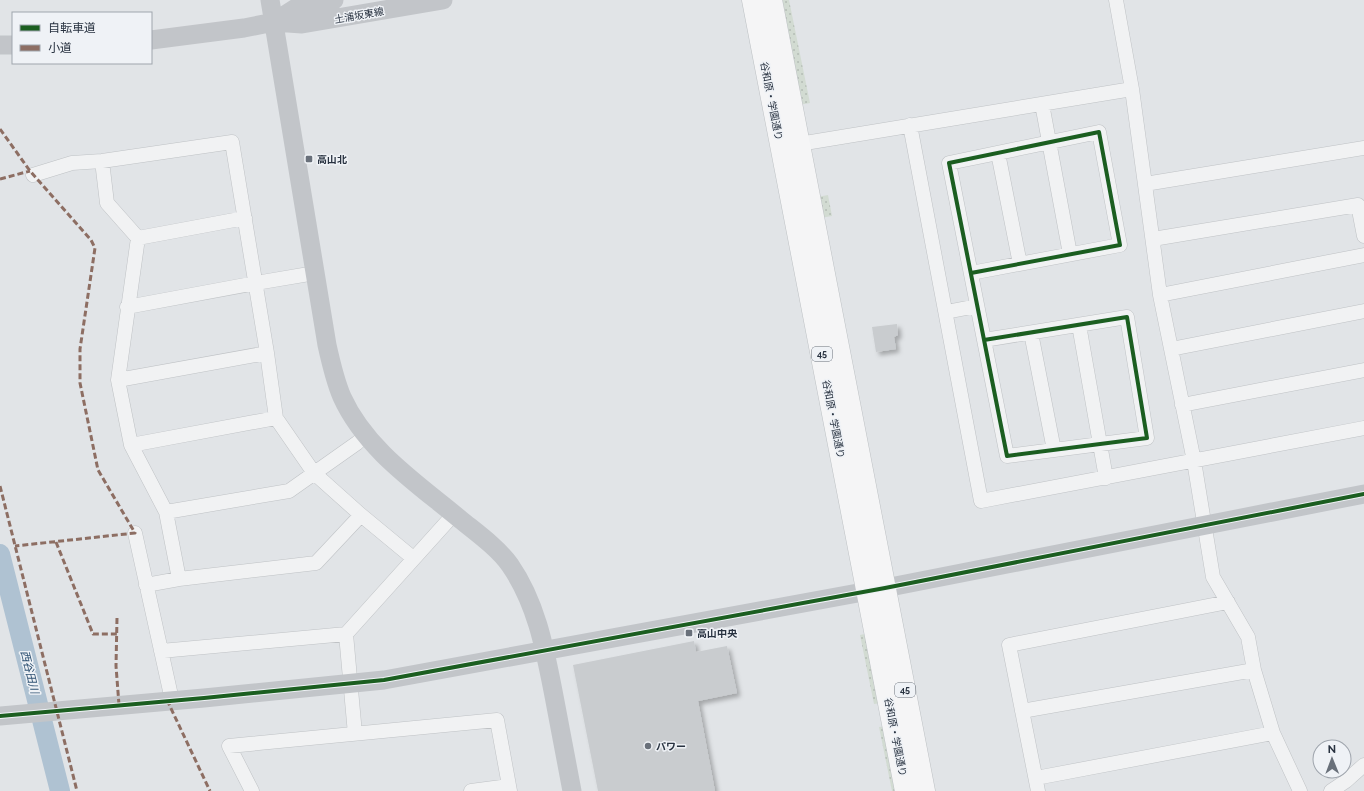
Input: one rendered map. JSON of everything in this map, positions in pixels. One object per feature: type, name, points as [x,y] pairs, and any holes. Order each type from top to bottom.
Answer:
[{"type":"main road","name":"谷和原・学園通り","points":[[753,0],[877,590],[924,791]]},
{"type":"main road","name":"谷和原・学園通り","points":[[771,0],[799,144],[877,590],[906,791]]},
{"type":"street","points":[[270,0],[327,345],[342,397],[353,418],[366,435],[388,458],[491,546],[509,564],[529,597],[545,651],[572,791]]},
{"type":"street","name":"土浦坂東線","points":[[274,22],[299,6],[334,0]]},
{"type":"street","name":"土浦坂東線","points":[[152,40],[244,28],[274,22],[302,24],[443,0]]},
{"type":"street","points":[[1116,0],[1132,89],[1160,295],[1194,461],[1213,577],[1248,637],[1254,670],[1273,733],[1300,791]]},
{"type":"street","points":[[0,45],[12,45]]},
{"type":"street","points":[[799,144],[1132,89]]},
{"type":"street","points":[[1042,104],[1070,254]]},
{"type":"street","points":[[910,125],[981,501],[1364,428]]},
{"type":"street","points":[[971,273],[1120,245],[1099,132],[950,163],[971,273],[978,306],[984,340],[1007,456],[1147,438],[1127,317],[984,340]]},
{"type":"street","points":[[33,175],[72,163],[102,161],[232,142],[256,283],[276,418],[314,473],[361,515],[413,558]]},
{"type":"street","points":[[1145,184],[1364,148]]},
{"type":"street","points":[[998,153],[1020,264]]},
{"type":"street","points":[[102,161],[107,203],[138,238],[118,380],[131,445],[166,512],[180,579]]},
{"type":"street","points":[[1153,239],[1358,205],[1364,236]]},
{"type":"street","points":[[138,238],[245,218]]},
{"type":"street","points":[[1160,295],[1364,255]]},
{"type":"street","points":[[128,307],[315,273]]},
{"type":"street","points":[[946,312],[978,306]]},
{"type":"street","points":[[1171,349],[1364,311]]},
{"type":"street","points":[[1079,325],[1106,478]]},
{"type":"street","points":[[1031,333],[1054,450]]},
{"type":"street","points":[[118,380],[267,353]]},
{"type":"street","points":[[1182,405],[1364,370]]},
{"type":"street","points":[[131,445],[276,418]]},
{"type":"street","points":[[166,512],[289,491],[366,435]]},
{"type":"street","points":[[0,716],[384,680],[877,590],[1364,494]]},
{"type":"street","points":[[160,652],[346,634],[454,514]]},
{"type":"street","points":[[146,585],[180,579],[316,563],[361,515]]},
{"type":"street","points":[[135,533],[160,652],[172,700]]},
{"type":"street","points":[[1228,602],[1009,645],[1037,785],[1273,733]]},
{"type":"street","points":[[346,634],[355,734]]},
{"type":"street","points":[[1022,712],[1254,670]]},
{"type":"street","points":[[252,791],[229,746],[497,720],[509,788],[471,791]]},
{"type":"street","points":[[1331,791],[1346,781],[1364,765]]},
{"type":"shaded area","points":[[778,0],[789,0],[810,103],[799,105]]},
{"type":"shaded area","points":[[828,195],[832,216],[820,218],[817,197]]},
{"type":"shaded area","points":[[869,633],[882,703],[874,704],[860,635]]},
{"type":"shaded area","points":[[886,726],[899,791],[892,791],[879,727]]},
{"type":"building","points":[[897,324],[898,335],[894,337],[896,349],[876,352],[872,327]]},
{"type":"building","name":"パワー","points":[[694,641],[696,652],[727,646],[737,693],[698,701],[715,791],[598,791],[573,665]]},
{"type":"waterway","name":"西谷田川","points":[[0,554],[60,791]]},
{"type":"marked path","points":[[0,129],[30,171],[91,240],[95,248],[80,349],[80,383],[98,470],[135,533],[15,546]]},
{"type":"marked path","points":[[0,179],[30,171]]},
{"type":"marked path","points":[[0,486],[77,791]]},
{"type":"marked path","points":[[56,542],[93,634],[117,634]]},
{"type":"marked path","points":[[117,618],[116,666],[119,705]]},
{"type":"marked path","points":[[167,700],[210,791]]},
{"type":"cycle path","points":[[971,273],[1120,245],[1099,132],[949,163],[1007,456],[1147,438],[1127,317],[984,340]]},
{"type":"cycle path","points":[[0,716],[384,680],[885,588],[1364,494]]},
{"type":"place","name":"高山北","points":[[309,159]]},
{"type":"place","name":"高山中央","points":[[689,633]]},
{"type":"place","name":"パワー","points":[[648,746]]}]
